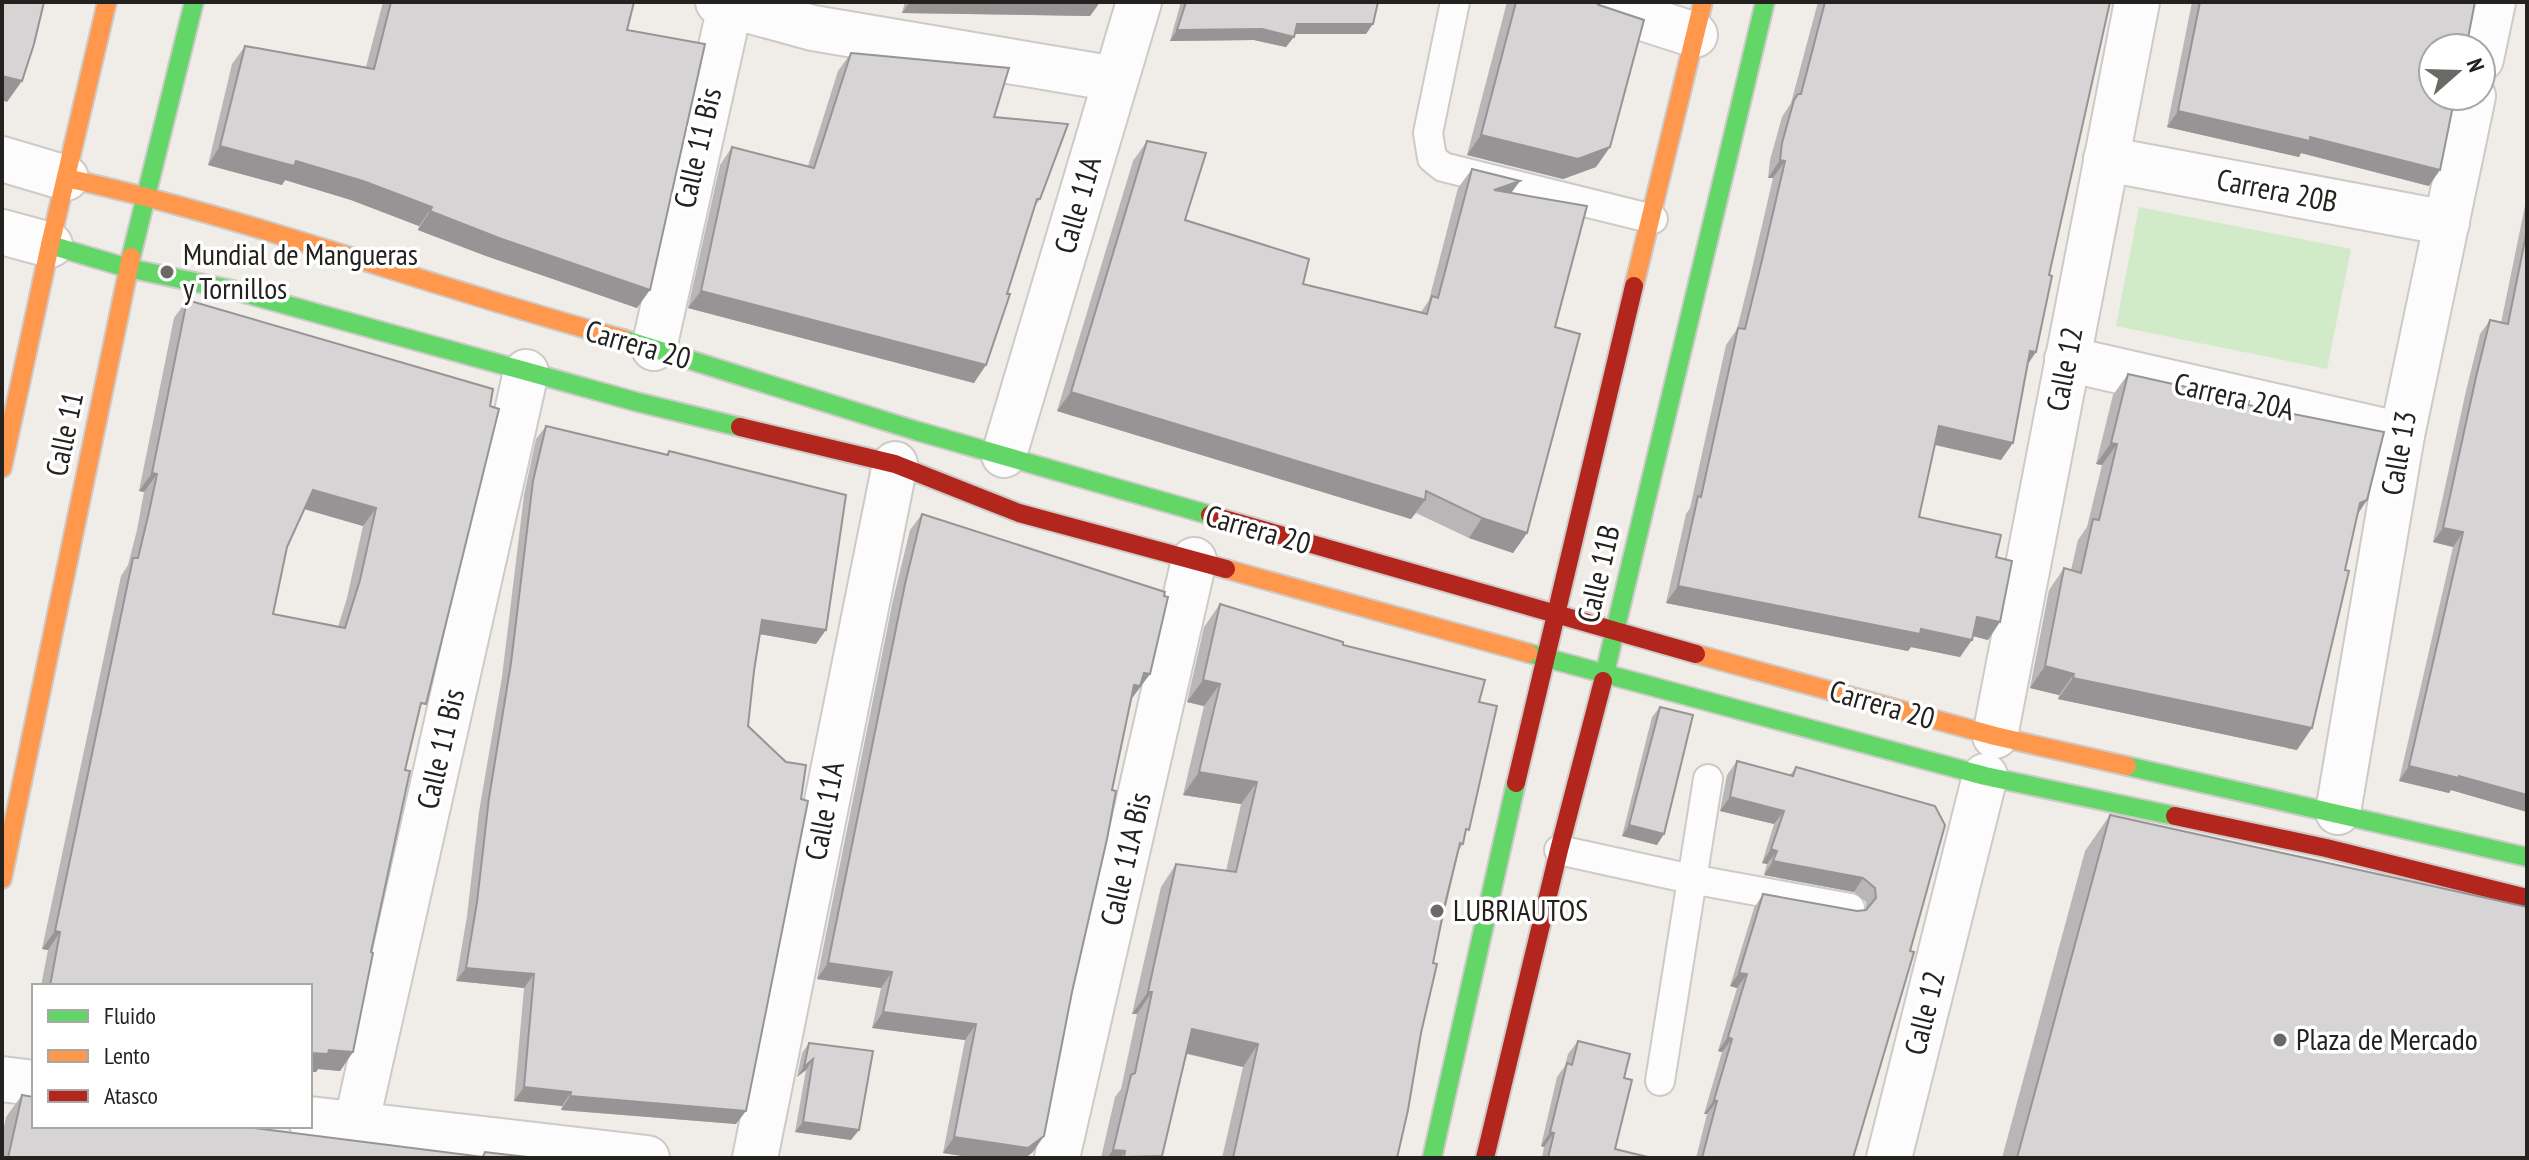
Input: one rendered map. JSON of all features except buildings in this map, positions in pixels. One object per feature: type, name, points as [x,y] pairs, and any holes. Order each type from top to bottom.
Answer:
[{"type":"street","name":"Calle 11","points":[[2,468],[107,2]]},
{"type":"street","name":"Calle 11","points":[[2,879],[128,268],[194,2]]},
{"type":"street","name":"Calle 11A","points":[[1004,455],[1139,2]]},
{"type":"street","points":[[1593,2],[1699,18]]},
{"type":"street","name":"Calle 11B","points":[[1485,1158],[1559,850],[1605,675],[1765,2]]},
{"type":"street","name":"Calle 12","points":[[1889,1158],[1990,756],[2137,2]]},
{"type":"street","points":[[2487,32],[2493,2]]},
{"type":"street","points":[[724,4],[815,15],[1115,79]]},
{"type":"street","name":"Calle 11 Bis","points":[[654,348],[724,4]]},
{"type":"street","name":"Calle 11B","points":[[1432,1158],[1544,658],[1653,219],[1699,18]]},
{"type":"street","name":"Calle 13","points":[[2338,812],[2402,435],[2470,112]]},
{"type":"street","name":"Carrera 20","points":[[2,159],[66,178],[148,196],[540,317],[654,348],[917,431],[1555,615],[1614,629],[1990,756],[2326,848],[2527,898]]},
{"type":"street","name":"Carrera 20B","points":[[2106,159],[2447,223]]},
{"type":"street","name":"Carrera 20","points":[[2,232],[128,268],[233,290],[526,372],[895,464],[1019,513],[1605,675],[1990,756],[2338,812],[2527,857]]},
{"type":"street","name":"Carrera 20A","points":[[2067,359],[2402,435]]},
{"type":"street","name":"Calle 11 Bis","points":[[356,1125],[526,372]]},
{"type":"street","name":"Calle 11A","points":[[755,1158],[895,464]]},
{"type":"street","name":"Calle 11A Bis","points":[[1057,1158],[1194,560]]},
{"type":"street","points":[[2,1079],[32,1083]]},
{"type":"street","points":[[312,1119],[647,1158]]},
{"type":"lane","points":[[1455,2],[1428,133],[1432,158],[1443,167],[1653,219]]},
{"type":"lane","points":[[1660,1081],[1708,779]]},
{"type":"lane","points":[[1559,850],[1691,879],[1850,908]]},
{"type":"green space","points":[[2139,207],[2351,249],[2327,369],[2116,326]]},
{"type":"traffic: fast","points":[[131,257],[194,2]]},
{"type":"traffic: fast","points":[[1603,681],[1765,2]]},
{"type":"traffic: fast","points":[[50,245],[128,268],[233,290],[637,402],[740,427]]},
{"type":"traffic: fast","points":[[623,339],[917,431],[1210,515]]},
{"type":"traffic: fast","points":[[1528,653],[1985,776],[2175,816]]},
{"type":"traffic: fast","points":[[2127,766],[2527,857]]},
{"type":"traffic: fast","points":[[1432,1158],[1516,783]]},
{"type":"traffic: slow","points":[[2,468],[107,2]]},
{"type":"traffic: slow","points":[[1634,286],[1703,2]]},
{"type":"traffic: slow","points":[[66,178],[206,213],[623,339]]},
{"type":"traffic: slow","points":[[2,879],[131,257]]},
{"type":"traffic: slow","points":[[1226,569],[1528,653]]},
{"type":"traffic: slow","points":[[1696,654],[1995,736],[2127,766]]},
{"type":"traffic: jam","points":[[1516,783],[1634,286]]},
{"type":"traffic: jam","points":[[740,427],[895,464],[1019,513],[1226,569]]},
{"type":"traffic: jam","points":[[1210,515],[1696,654]]},
{"type":"traffic: jam","points":[[1485,1158],[1603,681]]},
{"type":"traffic: jam","points":[[2175,816],[2326,848],[2527,898]]},
{"type":"place","name":"Mundial de Mangueras y Tornillos","points":[[167,272]]},
{"type":"place","name":"LUBRIAUTOS","points":[[1437,911]]},
{"type":"place","name":"Plaza de Mercado","points":[[2280,1040]]}]
